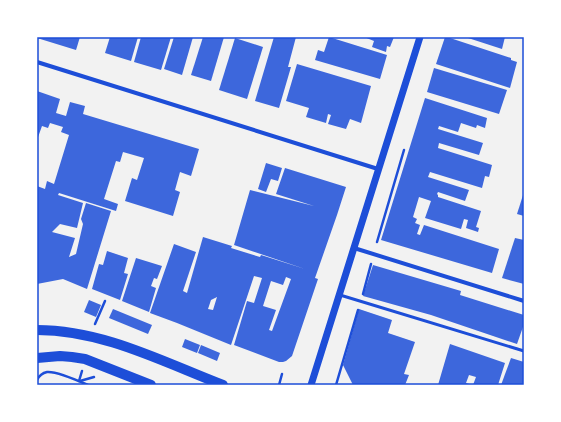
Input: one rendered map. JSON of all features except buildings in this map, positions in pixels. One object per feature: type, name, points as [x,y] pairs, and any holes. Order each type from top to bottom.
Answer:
[{"type":"main road","points":[[37,330],[53,330],[103,339],[223,385]]},
{"type":"main road","points":[[37,358],[60,356],[85,359],[151,385]]},
{"type":"street","points":[[311,385],[420,37]]},
{"type":"street","points":[[37,62],[378,170]]},
{"type":"street","points":[[354,248],[524,301]]},
{"type":"lane","points":[[339,295],[524,352]]},
{"type":"path","points":[[377,242],[404,150]]},
{"type":"path","points":[[362,296],[372,261]]},
{"type":"path","points":[[94,327],[105,301]]},
{"type":"path","points":[[336,385],[359,307]]},
{"type":"path","points":[[79,382],[82,370]]},
{"type":"path","points":[[37,380],[39,376],[45,372],[52,372],[88,385]]},
{"type":"path","points":[[279,385],[282,374]]}]
